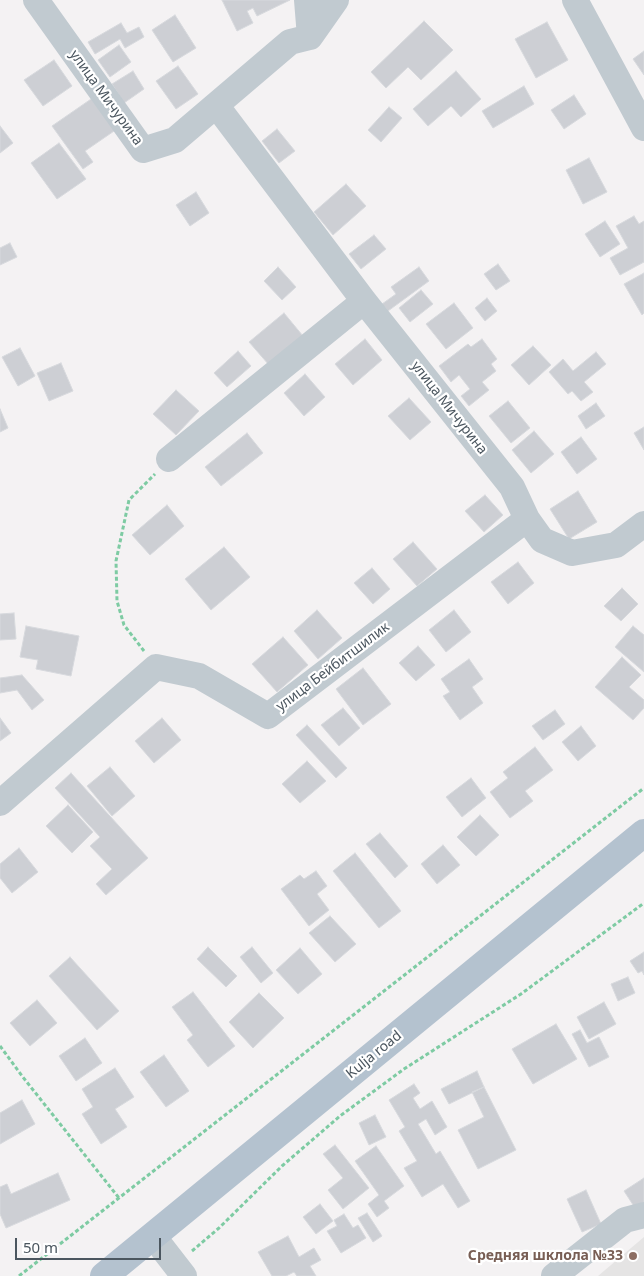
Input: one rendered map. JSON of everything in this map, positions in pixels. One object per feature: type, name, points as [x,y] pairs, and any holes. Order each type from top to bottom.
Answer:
[{"type":"main road","name":"Kulja road","points":[[104,1276],[644,833]]},
{"type":"street","name":"улица Мичурина","points":[[36,0],[143,150],[176,140],[290,42],[310,36]]},
{"type":"street","points":[[307,0],[310,36]]},
{"type":"street","points":[[310,36],[336,0]]},
{"type":"street","points":[[575,0],[644,128]]},
{"type":"street","name":"улица Мичурина","points":[[216,105],[364,301],[512,487],[527,519]]},
{"type":"street","points":[[169,459],[364,301]]},
{"type":"street","points":[[527,519],[542,540],[572,553],[616,545],[644,524]]},
{"type":"street","name":"улица Бейбитшилик","points":[[156,668],[199,676],[268,716],[527,519]]},
{"type":"street","points":[[0,803],[156,668]]},
{"type":"street","points":[[554,1276],[625,1220],[644,1215]]},
{"type":"street","points":[[153,1236],[180,1271]]},
{"type":"path","points":[[156,668],[124,625],[117,601],[116,561],[129,500],[169,459]]},
{"type":"path","points":[[19,1276],[644,788]]},
{"type":"path","points":[[180,1271],[219,1228],[282,1166],[340,1116],[404,1069],[520,994],[644,903]]},
{"type":"path","points":[[0,1046],[119,1198]]},
{"type":"shaded area","name":"Средняя шклола №33","points":[[644,1237],[644,1276],[598,1276]]},
{"type":"building","points":[[222,0],[290,0],[257,16],[253,8],[247,11],[253,23],[237,31]]},
{"type":"building","points":[[175,15],[196,48],[173,62],[152,30]]},
{"type":"building","points":[[424,21],[453,50],[421,80],[408,67],[386,88],[371,72]]},
{"type":"building","points":[[547,22],[568,60],[536,78],[515,39]]},
{"type":"building","points":[[121,23],[127,33],[139,27],[144,37],[125,48],[120,39],[95,54],[88,42]]},
{"type":"building","points":[[119,45],[131,62],[110,77],[98,60]]},
{"type":"building","points":[[644,51],[644,75],[633,59]]},
{"type":"building","points":[[54,60],[72,86],[43,106],[24,80]]},
{"type":"building","points":[[178,66],[198,94],[176,109],[156,81]]},
{"type":"building","points":[[133,71],[144,89],[124,103],[112,84]]},
{"type":"building","points":[[456,71],[481,99],[461,117],[451,106],[428,126],[413,109]]},
{"type":"building","points":[[524,86],[534,104],[493,128],[482,111]]},
{"type":"building","points":[[574,95],[586,114],[564,129],[551,110]]},
{"type":"building","points":[[94,97],[117,129],[85,151],[93,162],[83,169],[52,126]]},
{"type":"building","points":[[389,107],[402,118],[381,142],[368,130]]},
{"type":"building","points":[[0,126],[13,143],[0,153]]},
{"type":"building","points":[[277,129],[295,151],[279,163],[262,141]]},
{"type":"building","points":[[59,143],[86,179],[57,199],[31,163]]},
{"type":"building","points":[[589,158],[607,192],[583,204],[566,170]]},
{"type":"building","points":[[346,184],[366,206],[333,235],[314,212]]},
{"type":"building","points":[[196,192],[209,213],[190,226],[176,205]]},
{"type":"building","points":[[634,216],[639,224],[644,221],[644,262],[620,275],[610,258],[628,248],[616,226]]},
{"type":"building","points":[[605,221],[620,244],[600,257],[585,234]]},
{"type":"building","points":[[374,235],[386,249],[361,269],[349,254]]},
{"type":"building","points":[[10,243],[17,257],[0,265],[0,248]]},
{"type":"building","points":[[498,264],[510,281],[496,290],[484,274]]},
{"type":"building","points":[[278,267],[296,287],[282,300],[264,281]]},
{"type":"building","points":[[419,267],[429,281],[388,311],[382,304],[396,294],[391,287]]},
{"type":"building","points":[[644,273],[644,313],[642,315],[624,284]]},
{"type":"building","points":[[421,290],[433,304],[410,322],[399,308]]},
{"type":"building","points":[[487,298],[497,311],[485,321],[475,308]]},
{"type":"building","points":[[454,303],[473,328],[446,349],[426,324]]},
{"type":"building","points":[[284,313],[303,336],[269,365],[249,342]]},
{"type":"building","points":[[365,339],[382,360],[353,385],[335,364]]},
{"type":"building","points":[[482,339],[497,359],[491,364],[496,371],[482,382],[489,390],[469,406],[461,396],[470,389],[459,375],[451,382],[439,366],[468,344],[471,347]]},
{"type":"building","points":[[533,346],[551,365],[529,385],[511,365]]},
{"type":"building","points":[[20,348],[35,376],[18,386],[2,357]]},
{"type":"building","points":[[238,351],[251,366],[227,387],[214,373]]},
{"type":"building","points":[[596,352],[606,364],[584,382],[593,392],[581,401],[572,391],[568,394],[549,372],[563,359],[573,371]]},
{"type":"building","points":[[61,363],[73,391],[49,401],[37,373]]},
{"type":"building","points":[[305,374],[325,397],[304,416],[284,393]]},
{"type":"building","points":[[176,390],[199,411],[176,435],[153,414]]},
{"type":"building","points":[[409,398],[431,422],[410,440],[388,416]]},
{"type":"building","points":[[508,401],[530,428],[511,443],[489,416]]},
{"type":"building","points":[[596,403],[605,416],[586,429],[578,416]]},
{"type":"building","points":[[0,409],[8,428],[0,432]]},
{"type":"building","points":[[644,427],[644,450],[634,433]]},
{"type":"building","points":[[534,431],[554,454],[531,473],[512,450]]},
{"type":"building","points":[[247,433],[263,453],[221,486],[205,467]]},
{"type":"building","points":[[581,437],[597,459],[577,474],[561,452]]},
{"type":"building","points":[[578,491],[597,522],[569,539],[550,509]]},
{"type":"building","points":[[485,495],[503,515],[484,532],[465,511]]},
{"type":"building","points":[[167,505],[184,526],[150,555],[132,535]]},
{"type":"building","points":[[413,542],[437,569],[417,586],[393,559]]},
{"type":"building","points":[[224,547],[250,577],[211,610],[185,579]]},
{"type":"building","points":[[518,562],[534,583],[508,604],[491,582]]},
{"type":"building","points":[[372,568],[390,589],[373,604],[354,583]]},
{"type":"building","points":[[622,588],[638,604],[621,621],[604,606]]},
{"type":"building","points":[[317,610],[342,638],[318,659],[294,631]]},
{"type":"building","points":[[454,610],[471,632],[446,652],[429,630]]},
{"type":"building","points":[[14,613],[16,639],[0,640],[0,614]]},
{"type":"building","points":[[26,626],[79,636],[71,676],[36,669],[38,660],[20,657]]},
{"type":"building","points":[[633,626],[644,635],[644,672],[615,647]]},
{"type":"building","points":[[283,637],[308,665],[277,692],[252,664]]},
{"type":"building","points":[[418,646],[435,665],[416,681],[399,663]]},
{"type":"building","points":[[622,657],[641,675],[629,687],[644,700],[644,708],[633,720],[595,687]]},
{"type":"building","points":[[469,659],[483,679],[472,687],[483,703],[460,720],[443,696],[450,692],[441,679]]},
{"type":"building","points":[[363,668],[391,704],[363,725],[336,689]]},
{"type":"building","points":[[22,675],[44,700],[32,710],[17,690],[0,693],[0,678]]},
{"type":"building","points":[[343,708],[360,728],[339,746],[321,725]]},
{"type":"building","points":[[555,710],[565,724],[543,740],[532,726]]},
{"type":"building","points":[[0,718],[11,733],[0,741]]},
{"type":"building","points":[[162,718],[181,740],[154,763],[135,741]]},
{"type":"building","points":[[307,725],[347,768],[336,778],[296,735]]},
{"type":"building","points":[[581,726],[596,746],[578,761],[562,742]]},
{"type":"building","points":[[535,747],[553,770],[525,791],[533,801],[510,818],[490,792],[508,778],[503,772]]},
{"type":"building","points":[[307,761],[326,781],[300,803],[282,784]]},
{"type":"building","points":[[110,767],[135,796],[112,816],[87,786]]},
{"type":"building","points":[[71,773],[148,858],[106,895],[96,884],[112,869],[90,846],[100,837],[55,788]]},
{"type":"building","points":[[471,778],[486,798],[462,817],[446,797]]},
{"type":"building","points":[[68,805],[93,832],[72,853],[46,826]]},
{"type":"building","points":[[480,815],[499,835],[476,856],[457,837]]},
{"type":"building","points":[[380,833],[408,866],[395,878],[366,844]]},
{"type":"building","points":[[443,845],[460,865],[437,884],[421,864]]},
{"type":"building","points":[[19,848],[38,872],[12,893],[0,878],[0,864]]},
{"type":"building","points":[[355,853],[401,911],[379,928],[333,871]]},
{"type":"building","points":[[316,871],[327,886],[317,894],[329,910],[309,926],[281,889],[300,875],[304,879]]},
{"type":"building","points":[[330,916],[356,944],[335,962],[309,933]]},
{"type":"building","points":[[208,947],[237,976],[226,987],[197,959]]},
{"type":"building","points":[[252,947],[273,973],[261,983],[240,957]]},
{"type":"building","points":[[300,948],[322,974],[298,994],[276,970]]},
{"type":"building","points":[[644,952],[644,975],[642,971],[638,973],[630,961]]},
{"type":"building","points":[[70,957],[119,1011],[97,1030],[49,976]]},
{"type":"building","points":[[628,977],[635,993],[618,1001],[611,984]]},
{"type":"building","points":[[193,992],[235,1046],[208,1067],[187,1040],[193,1035],[172,1007]]},
{"type":"building","points":[[259,993],[284,1018],[253,1048],[229,1022]]},
{"type":"building","points":[[37,1000],[57,1023],[30,1046],[10,1023]]},
{"type":"building","points":[[604,1002],[616,1024],[589,1039],[577,1017]]},
{"type":"building","points":[[556,1024],[577,1059],[533,1084],[512,1049]]},
{"type":"building","points":[[580,1030],[587,1043],[599,1037],[609,1057],[589,1067],[572,1034]]},
{"type":"building","points":[[85,1038],[102,1063],[76,1081],[59,1056]]},
{"type":"building","points":[[164,1055],[189,1091],[166,1107],[140,1072]]},
{"type":"building","points":[[115,1068],[134,1097],[115,1109],[127,1127],[101,1144],[82,1114],[93,1107],[82,1089]]},
{"type":"building","points":[[477,1071],[484,1087],[449,1104],[441,1089]]},
{"type":"building","points":[[414,1084],[420,1093],[413,1098],[420,1109],[432,1101],[447,1127],[435,1135],[426,1119],[418,1124],[436,1154],[440,1151],[470,1201],[458,1208],[443,1184],[422,1197],[404,1168],[417,1161],[399,1131],[405,1127],[389,1100]]},
{"type":"building","points":[[484,1087],[516,1150],[478,1169],[458,1130],[484,1117],[472,1092]]},
{"type":"building","points":[[22,1100],[35,1124],[0,1144],[0,1113]]},
{"type":"building","points":[[375,1115],[386,1137],[369,1145],[359,1123]]},
{"type":"building","points":[[335,1145],[369,1188],[343,1209],[328,1190],[343,1178],[323,1154]]},
{"type":"building","points":[[376,1146],[404,1186],[384,1201],[389,1208],[377,1217],[368,1204],[379,1195],[355,1161]]},
{"type":"building","points":[[58,1173],[70,1200],[6,1228],[0,1214],[0,1187],[7,1184],[11,1194]]},
{"type":"building","points":[[644,1178],[644,1211],[639,1214],[624,1191]]},
{"type":"building","points":[[586,1190],[601,1224],[582,1232],[567,1199]]},
{"type":"building","points":[[320,1204],[333,1221],[316,1234],[303,1217]]},
{"type":"building","points":[[367,1213],[382,1236],[373,1242],[358,1218]]},
{"type":"building","points":[[344,1214],[353,1228],[358,1225],[366,1238],[341,1253],[327,1231],[337,1226],[334,1220]]},
{"type":"building","points":[[288,1236],[299,1257],[314,1248],[321,1260],[310,1266],[316,1276],[297,1276],[294,1272],[286,1276],[272,1276],[258,1252]]},
{"type":"place","name":"Средняя шклола №33","points":[[633,1256]]}]
